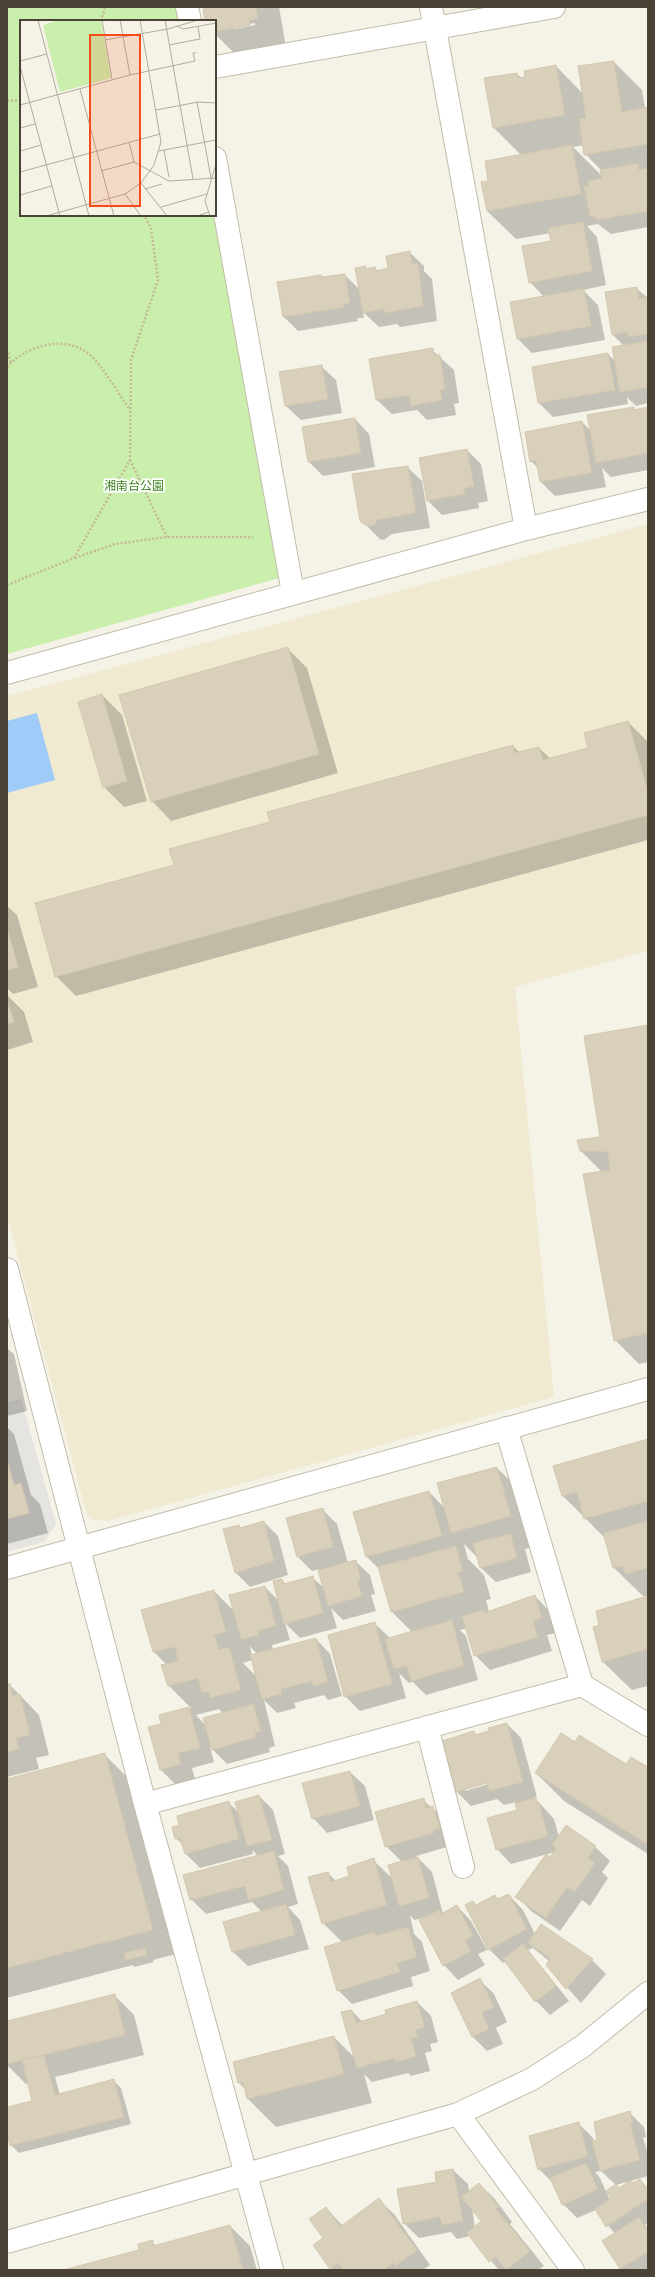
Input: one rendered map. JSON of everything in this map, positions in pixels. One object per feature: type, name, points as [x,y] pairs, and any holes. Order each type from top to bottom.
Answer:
[{"type":"street","points":[[187,7],[190,20]]},
{"type":"street","points":[[431,7],[526,529]]},
{"type":"street","points":[[216,67],[554,7]]},
{"type":"street","points":[[216,164],[293,592]]},
{"type":"street","points":[[7,673],[293,592],[526,529],[648,499]]},
{"type":"street","points":[[7,1268],[145,1804],[272,2270]]},
{"type":"street","points":[[7,1568],[648,1389]]},
{"type":"street","points":[[506,1428],[582,1685],[648,1725]]},
{"type":"street","points":[[145,1804],[582,1685]]},
{"type":"street","points":[[426,1728],[463,1866]]},
{"type":"street","points":[[7,2242],[458,2114],[532,2079],[583,2046],[648,1993]]},
{"type":"street","points":[[458,2114],[573,2270]]},
{"type":"path","points":[[101,20],[105,7]]},
{"type":"path","points":[[7,101],[20,100]]},
{"type":"path","points":[[145,216],[151,228],[158,280],[131,360],[130,460],[167,537]]},
{"type":"path","points":[[7,367],[42,344],[73,344],[91,355],[131,411]]},
{"type":"path","points":[[7,349],[11,363]]},
{"type":"path","points":[[74,558],[130,460]]},
{"type":"path","points":[[7,586],[74,558],[115,544],[167,537],[282,537]]},
{"type":"shaded area","points":[[648,524],[648,951],[515,987],[554,1397],[108,1521],[93,1520],[87,1515],[7,1216],[7,696]]},
{"type":"shaded area","points":[[21,1399],[56,1524],[44,1542],[7,1552],[7,1402]]},
{"type":"green space","name":"湘南台公園","points":[[7,7],[177,7],[180,20],[20,20],[20,216],[214,216],[279,578],[7,654]]},
{"type":"water","points":[[37,713],[55,780],[7,793],[7,721]]},
{"type":"building","points":[[208,7],[256,7],[258,18],[250,20],[250,25],[217,31],[216,20],[205,20],[203,9]]},
{"type":"building","points":[[614,61],[622,112],[648,107],[648,144],[584,155],[579,119],[586,118],[578,66]]},
{"type":"building","points":[[556,65],[565,115],[493,128],[484,78],[517,73],[518,78],[525,77],[524,71]]},
{"type":"building","points":[[572,145],[581,194],[487,211],[481,182],[488,181],[485,161]]},
{"type":"building","points":[[638,163],[639,170],[648,168],[648,211],[596,220],[595,216],[590,217],[584,186],[589,186],[588,181],[602,178],[600,170]]},
{"type":"building","points":[[583,222],[592,271],[529,283],[522,246],[551,241],[548,228]]},
{"type":"building","points":[[410,251],[412,264],[418,263],[423,306],[385,313],[384,309],[363,313],[355,268],[366,266],[366,269],[375,267],[376,271],[388,268],[386,256]]},
{"type":"building","points":[[345,274],[350,303],[343,304],[344,307],[283,317],[277,282],[321,275],[322,277]]},
{"type":"building","points":[[637,287],[639,299],[648,297],[648,334],[628,337],[627,332],[612,335],[605,292]]},
{"type":"building","points":[[584,289],[591,326],[517,339],[510,302]]},
{"type":"building","points":[[648,341],[648,387],[620,392],[612,347]]},
{"type":"building","points":[[433,348],[434,355],[440,355],[445,389],[440,390],[442,400],[411,406],[409,395],[376,400],[369,359]]},
{"type":"building","points":[[608,353],[615,390],[538,403],[532,367]]},
{"type":"building","points":[[322,365],[328,399],[285,406],[279,372]]},
{"type":"building","points":[[634,407],[634,410],[648,407],[648,453],[596,463],[587,415]]},
{"type":"building","points":[[355,418],[361,453],[308,462],[302,427]]},
{"type":"building","points":[[582,421],[592,473],[540,482],[536,460],[530,462],[525,432]]},
{"type":"building","points":[[467,449],[474,486],[464,489],[465,494],[427,501],[419,458]]},
{"type":"building","points":[[408,466],[416,513],[377,520],[375,524],[369,526],[360,521],[352,474]]},
{"type":"building","points":[[288,647],[319,754],[151,802],[119,695]]},
{"type":"building","points":[[102,694],[127,781],[103,788],[78,702]]},
{"type":"building","points":[[628,721],[648,792],[648,815],[55,977],[35,903],[174,865],[169,849],[270,822],[267,812],[513,745],[515,753],[539,747],[543,760],[588,748],[584,733]]},
{"type":"building","points":[[7,928],[18,967],[7,970]]},
{"type":"building","points":[[7,999],[14,1022],[7,1024]]},
{"type":"building","points":[[648,1025],[648,1333],[614,1341],[583,1174],[610,1170],[608,1152],[580,1151],[577,1140],[600,1137],[584,1036]]},
{"type":"building","points":[[648,1439],[648,1501],[584,1519],[577,1492],[562,1496],[553,1466]]},
{"type":"building","points":[[7,1459],[14,1485],[21,1483],[29,1513],[7,1519]]},
{"type":"building","points":[[497,1467],[511,1516],[451,1533],[437,1483]]},
{"type":"building","points":[[429,1491],[442,1536],[366,1557],[353,1512]]},
{"type":"building","points":[[323,1508],[333,1547],[297,1557],[286,1518]]},
{"type":"building","points":[[264,1521],[274,1561],[235,1573],[223,1529],[239,1525],[240,1528]]},
{"type":"building","points":[[648,1521],[648,1568],[625,1574],[623,1566],[613,1568],[603,1533]]},
{"type":"building","points":[[511,1534],[517,1558],[480,1568],[473,1543]]},
{"type":"building","points":[[456,1546],[463,1571],[458,1572],[464,1592],[391,1612],[378,1567]]},
{"type":"building","points":[[356,1560],[361,1580],[357,1580],[362,1596],[328,1606],[318,1570]]},
{"type":"building","points":[[313,1576],[323,1613],[284,1624],[273,1581],[282,1579],[284,1584]]},
{"type":"building","points":[[265,1586],[276,1626],[258,1631],[259,1635],[241,1639],[229,1595]]},
{"type":"building","points":[[214,1590],[226,1632],[214,1635],[219,1650],[229,1647],[241,1690],[211,1698],[209,1692],[202,1693],[198,1678],[168,1686],[161,1665],[178,1661],[175,1647],[153,1652],[141,1610]]},
{"type":"building","points":[[535,1595],[542,1618],[533,1621],[538,1637],[474,1656],[462,1616],[484,1610],[484,1613]]},
{"type":"building","points":[[648,1596],[648,1649],[602,1662],[593,1627],[599,1625],[596,1611]]},
{"type":"building","points":[[452,1620],[464,1666],[411,1681],[407,1666],[394,1669],[385,1639]]},
{"type":"building","points":[[375,1622],[392,1684],[344,1697],[328,1635]]},
{"type":"building","points":[[316,1638],[328,1682],[313,1686],[312,1681],[281,1689],[282,1694],[262,1699],[250,1655]]},
{"type":"building","points":[[7,1684],[10,1684],[13,1696],[20,1694],[30,1735],[16,1738],[19,1749],[7,1752]]},
{"type":"building","points":[[253,1704],[261,1731],[255,1733],[256,1737],[212,1750],[203,1718]]},
{"type":"building","points":[[189,1707],[200,1748],[178,1753],[181,1764],[160,1770],[148,1727],[161,1724],[159,1715]]},
{"type":"building","points":[[507,1723],[523,1782],[489,1791],[487,1783],[456,1792],[442,1741],[474,1731],[475,1735],[489,1731],[488,1728]]},
{"type":"building","points":[[561,1733],[575,1742],[579,1735],[626,1764],[631,1757],[648,1767],[648,1845],[535,1773]]},
{"type":"building","points":[[105,1753],[153,1930],[7,1968],[7,1779]]},
{"type":"building","points":[[350,1771],[360,1806],[312,1819],[302,1783]]},
{"type":"building","points":[[259,1795],[272,1840],[247,1846],[235,1802]]},
{"type":"building","points":[[424,1798],[426,1808],[433,1806],[440,1828],[433,1831],[434,1833],[385,1847],[375,1812]]},
{"type":"building","points":[[536,1798],[537,1804],[539,1803],[548,1836],[496,1850],[487,1818],[517,1810],[515,1803]]},
{"type":"building","points":[[229,1801],[239,1839],[185,1854],[180,1838],[175,1839],[172,1827],[179,1825],[177,1816]]},
{"type":"building","points":[[566,1825],[596,1846],[588,1858],[595,1863],[575,1892],[567,1887],[546,1918],[515,1897],[546,1854],[550,1857],[556,1849],[552,1845]]},
{"type":"building","points":[[274,1851],[284,1890],[248,1900],[245,1886],[190,1900],[183,1875]]},
{"type":"building","points":[[418,1857],[429,1898],[399,1906],[388,1865]]},
{"type":"building","points":[[374,1858],[387,1905],[322,1924],[308,1877],[328,1872],[331,1882],[349,1876],[347,1867]]},
{"type":"building","points":[[509,1894],[527,1929],[488,1950],[465,1905],[473,1901],[476,1905],[495,1895],[497,1899]]},
{"type":"building","points":[[286,1904],[295,1935],[232,1952],[223,1922]]},
{"type":"building","points":[[457,1905],[473,1936],[465,1940],[471,1951],[443,1966],[419,1920],[439,1910],[441,1914]]},
{"type":"building","points":[[541,1924],[593,1959],[566,1989],[546,1965],[550,1958],[528,1943]]},
{"type":"building","points":[[408,1927],[417,1957],[397,1963],[400,1972],[337,1991],[324,1947],[375,1932],[376,1936]]},
{"type":"building","points":[[523,1944],[556,1986],[535,2002],[503,1959]]},
{"type":"building","points":[[145,1948],[147,1955],[126,1960],[124,1953]]},
{"type":"building","points":[[480,1978],[494,2007],[482,2013],[489,2029],[472,2037],[451,1993]]},
{"type":"building","points":[[115,1994],[125,2035],[7,2064],[7,2021]]},
{"type":"building","points":[[417,2001],[425,2027],[416,2030],[418,2037],[411,2038],[416,2056],[396,2062],[394,2058],[357,2068],[341,2012],[352,2010],[356,2023],[386,2014],[385,2010]]},
{"type":"building","points":[[334,2036],[344,2074],[247,2099],[243,2082],[238,2083],[233,2062]]},
{"type":"building","points":[[44,2055],[55,2095],[114,2079],[124,2117],[10,2146],[7,2133],[7,2107],[32,2101],[22,2060]]},
{"type":"building","points":[[630,2111],[633,2123],[630,2123],[640,2160],[600,2171],[592,2141],[597,2140],[594,2122]]},
{"type":"building","points":[[579,2122],[588,2156],[538,2170],[529,2136]]},
{"type":"building","points":[[586,2163],[598,2189],[562,2205],[550,2178]]},
{"type":"building","points":[[453,2169],[463,2221],[442,2225],[440,2217],[403,2224],[397,2189],[436,2182],[435,2172]]},
{"type":"building","points":[[640,2179],[648,2191],[648,2199],[606,2227],[595,2209],[611,2198],[606,2191],[616,2184],[619,2188],[631,2180],[633,2183]]},
{"type":"building","points":[[479,2183],[499,2207],[496,2209],[530,2251],[506,2270],[496,2257],[489,2262],[467,2233],[481,2221],[461,2197]]},
{"type":"building","points":[[379,2198],[417,2250],[395,2266],[393,2263],[384,2270],[343,2270],[338,2263],[330,2269],[313,2245],[323,2238],[309,2219],[326,2207],[340,2227]]},
{"type":"building","points":[[639,2217],[648,2232],[648,2252],[620,2269],[602,2241]]},
{"type":"building","points":[[230,2225],[243,2270],[63,2270],[139,2250],[138,2244],[153,2240],[153,2246]]}]
